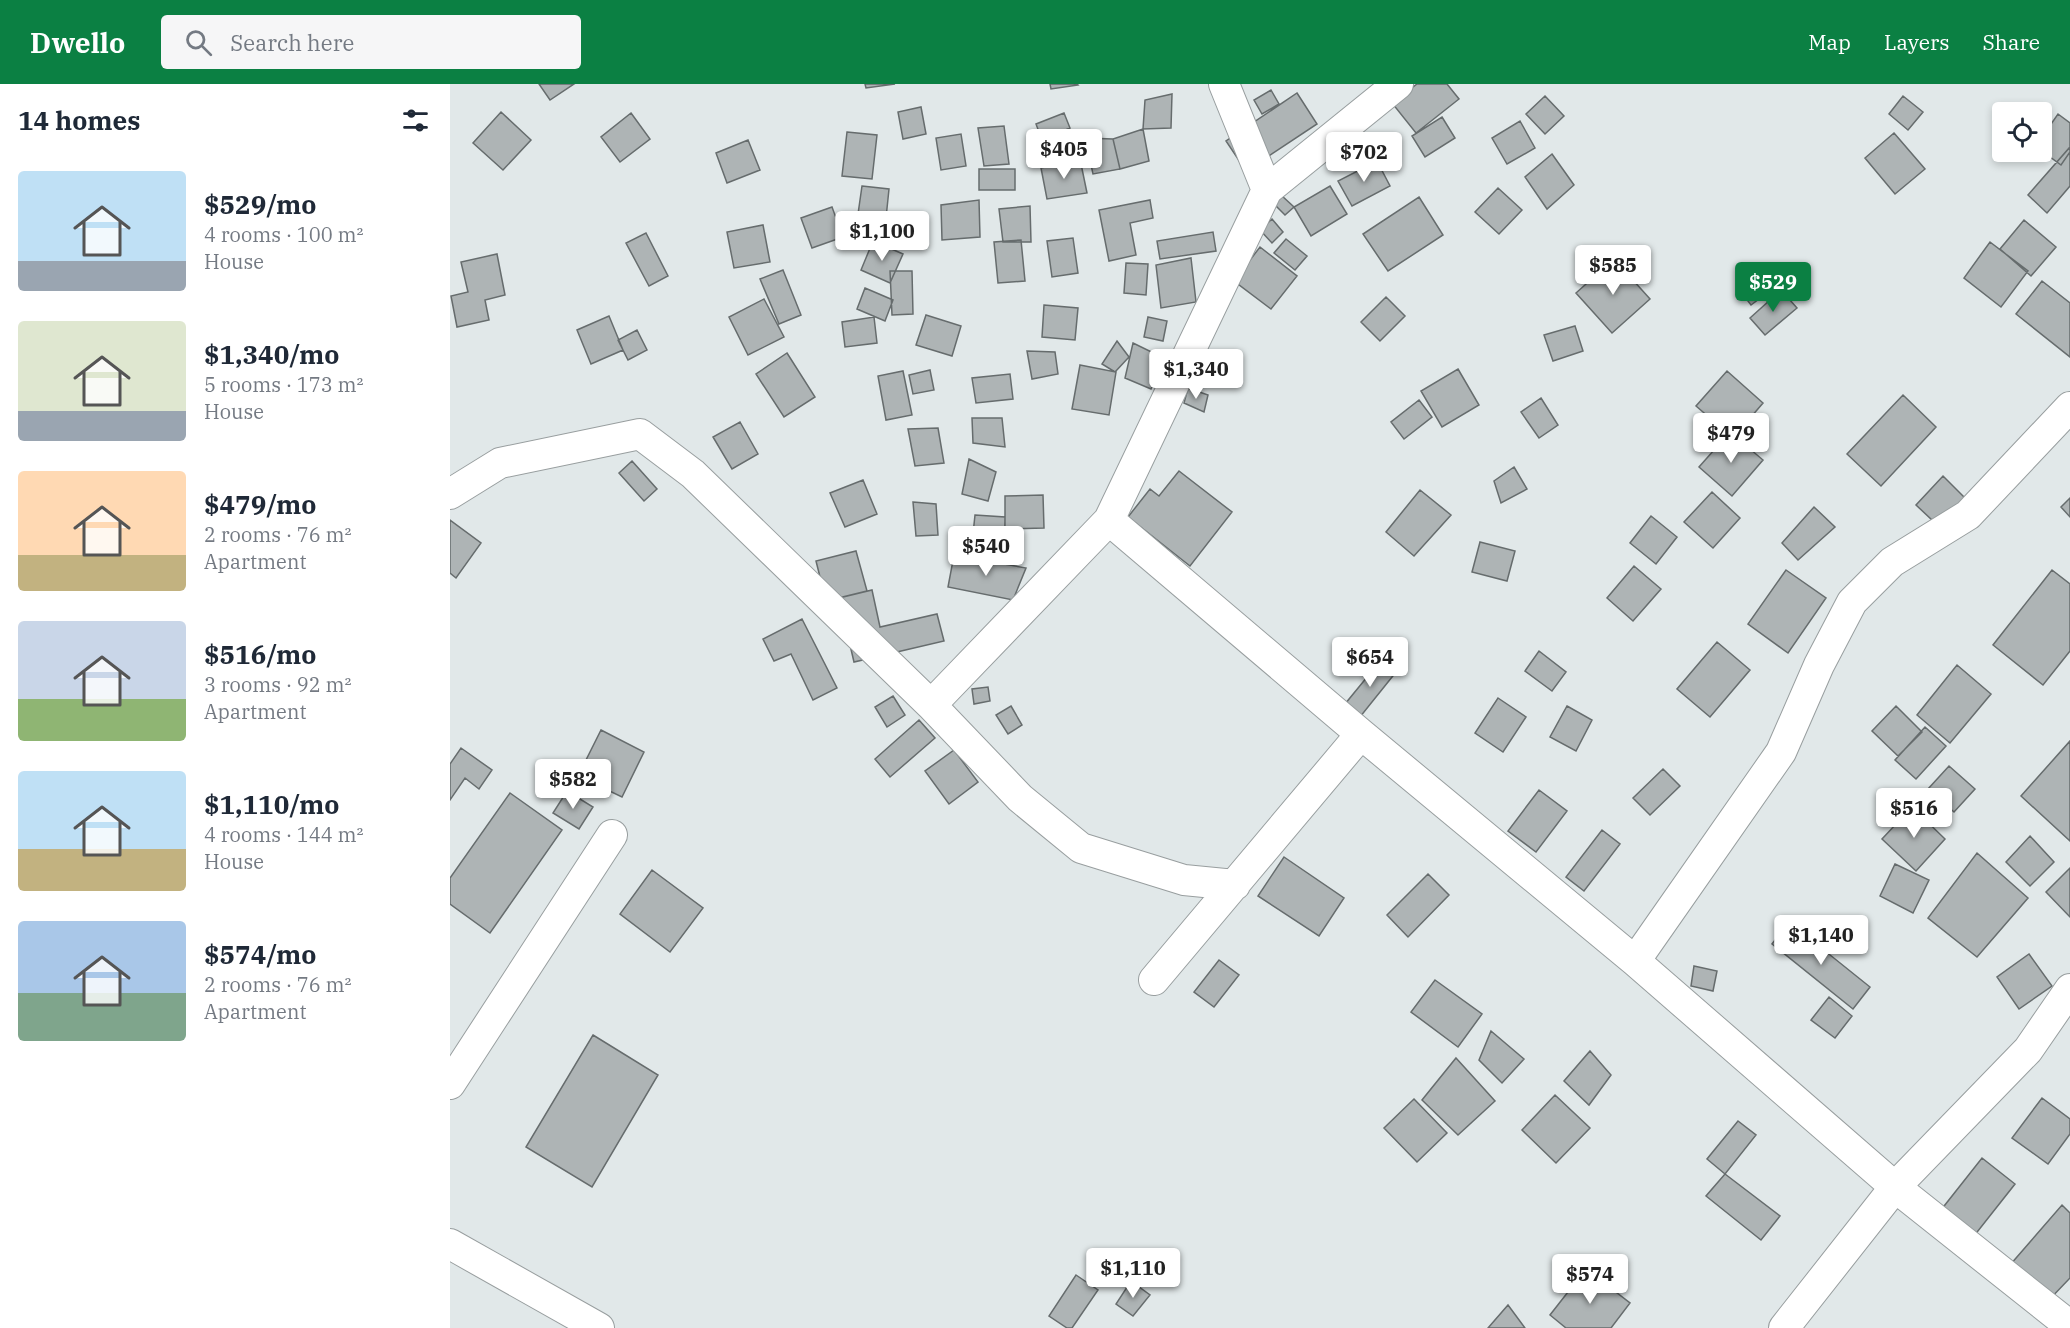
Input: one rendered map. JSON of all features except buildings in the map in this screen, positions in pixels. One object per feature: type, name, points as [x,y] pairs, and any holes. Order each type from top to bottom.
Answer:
[{"type":"street","points":[[1224,84],[1266,190]]},
{"type":"street","points":[[931,705],[1109,520],[1266,190],[1398,84]]},
{"type":"street","points":[[1635,961],[1781,752],[1819,665],[1852,602],[1892,562],[1968,515],[2070,407]]},
{"type":"street","points":[[450,494],[500,462],[640,434],[693,474],[931,705],[1020,798],[1081,848],[1184,880],[1235,885]]},
{"type":"street","points":[[1109,520],[1361,734],[1635,961],[1895,1187],[2070,1326]]},
{"type":"street","points":[[1155,980],[1361,734]]},
{"type":"street","points":[[450,1084],[612,835]]},
{"type":"street","points":[[1784,1328],[1895,1187],[2028,1050],[2070,989]]},
{"type":"street","points":[[450,1244],[599,1328]]}]
